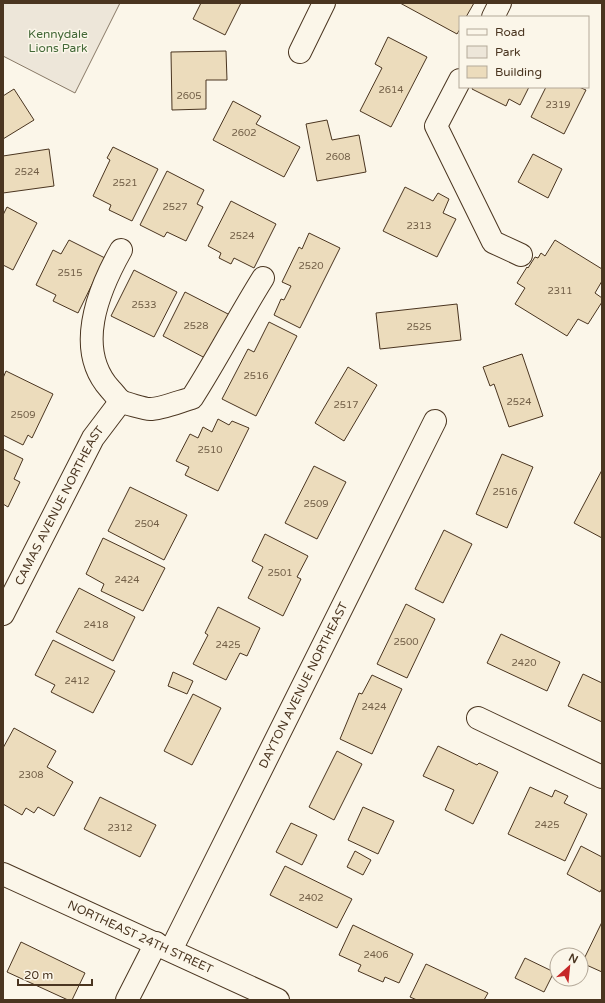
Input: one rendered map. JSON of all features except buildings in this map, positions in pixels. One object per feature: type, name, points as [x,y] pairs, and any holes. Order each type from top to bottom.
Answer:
[{"type":"street","points":[[300,52],[324,3]]},
{"type":"street","points":[[494,16],[500,3]]},
{"type":"street","points":[[459,82],[436,126],[493,242],[522,255]]},
{"type":"street","points":[[121,250],[111,268],[94,315],[91,341],[94,364],[104,382],[121,401],[150,409],[192,398],[224,347],[241,314],[263,278]]},
{"type":"street","name":"CAMAS AVENUE NORTHEAST","points":[[3,614],[93,438],[121,401]]},
{"type":"street","name":"DAYTON AVENUE NORTHEAST","points":[[127,1000],[163,946],[435,421]]},
{"type":"street","points":[[478,718],[602,777]]},
{"type":"street","name":"NORTHEAST 24TH STREET","points":[[3,874],[278,1000]]},
{"type":"green space","name":"Kennydale Lions Park","points":[[3,3],[120,3],[75,93],[3,56]]}]
